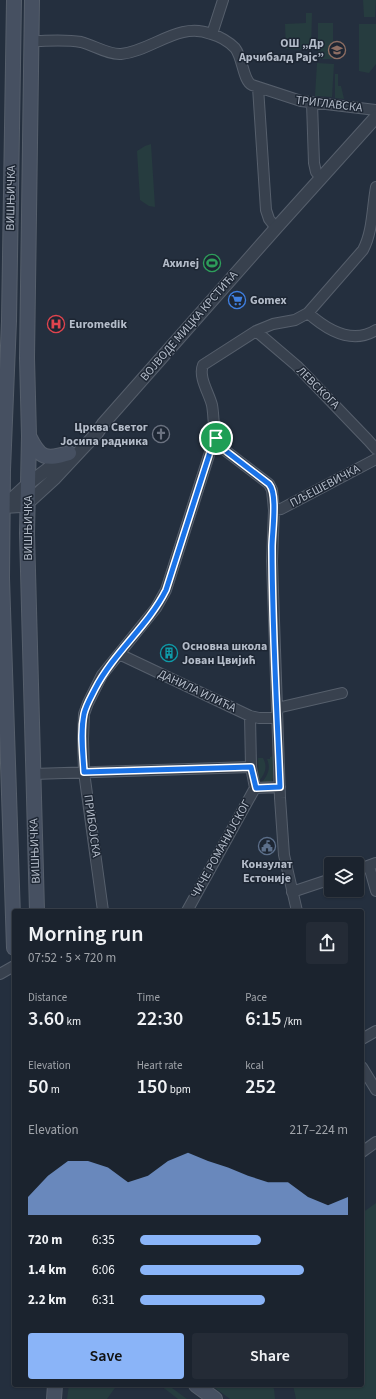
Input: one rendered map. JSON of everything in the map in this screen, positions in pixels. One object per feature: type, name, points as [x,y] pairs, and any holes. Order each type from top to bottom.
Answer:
[{"type":"main road","name":"ВИШЊИЧКА","points":[[13,909],[3,609],[3,507],[9,321],[14,0]]},
{"type":"main road","name":"ВИШЊИЧКА","points":[[32,0],[27,358],[29,436],[27,503],[37,909]]},
{"type":"main road","points":[[29,436],[38,452],[46,457],[56,457],[69,453]]},
{"type":"main road","points":[[199,1387],[215,1399]]},
{"type":"street","points":[[212,34],[223,0]]},
{"type":"street","name":"ТРИГЛАВСКА","points":[[32,41],[79,42],[119,54],[134,52],[178,33],[203,31],[212,34],[234,48],[241,60],[246,80],[248,83],[258,88],[292,99],[376,110]]},
{"type":"street","points":[[258,88],[266,210],[269,219],[276,228]]},
{"type":"street","points":[[312,102],[314,163],[315,170],[321,177]]},
{"type":"street","name":"ВОЈВОДЕ МИЦКА КРСТИЋА","points":[[27,503],[55,478],[97,433],[103,424],[321,177],[376,117]]},
{"type":"street","points":[[296,909],[284,855],[280,787],[272,561],[274,510],[272,490],[270,486],[222,448],[216,438],[212,404],[202,376],[202,369],[203,365],[256,331],[273,324],[295,320],[308,314],[363,250],[369,235],[376,187]]},
{"type":"street","points":[[308,314],[321,325],[343,335],[359,336],[376,330]]},
{"type":"street","name":"ЛЕВСКОГА","points":[[256,331],[297,366],[376,449]]},
{"type":"street","name":"ВОЈВОДЕ МИЦКА КРСТИЋА","points":[[3,507],[28,484],[69,453],[103,424]]},
{"type":"street","name":"ПРИБОЈСКА","points":[[103,909],[84,772],[84,714],[102,675],[156,608],[166,590],[211,449],[216,438]]},
{"type":"street","name":"ПЉЕШЕВИЧКА","points":[[274,510],[281,509],[376,459]]},
{"type":"street","points":[[3,507],[16,507],[27,503]]},
{"type":"street","name":"ДАНИЛА ИЛИЋА","points":[[119,654],[250,716],[258,718],[342,693]]},
{"type":"street","points":[[250,716],[251,767],[256,788]]},
{"type":"street","points":[[33,774],[251,767]]},
{"type":"street","name":"ЧИЧЕ РОМАНИЈСКОГ","points":[[187,909],[256,788],[280,787]]},
{"type":"street","points":[[372,865],[376,891]]},
{"type":"street","points":[[292,892],[324,881]]},
{"type":"street","points":[[0,974],[12,967]]},
{"type":"street","points":[[364,1039],[376,1031]]},
{"type":"street","points":[[364,1070],[376,1090]]},
{"type":"street","points":[[364,1151],[376,1142]]},
{"type":"green space","points":[[363,0],[376,0],[375,17],[364,17]]},
{"type":"green space","points":[[306,13],[312,13],[311,50],[286,49],[285,24],[306,23]]},
{"type":"green space","points":[[318,23],[333,23],[333,59],[318,59]]},
{"type":"green space","points":[[359,24],[376,24],[376,64],[369,73],[359,71]]},
{"type":"green space","points":[[317,63],[334,64],[332,97],[315,96]]},
{"type":"green space","points":[[335,74],[338,74],[338,86],[341,86],[344,99],[335,98]]},
{"type":"green space","points":[[151,144],[155,207],[149,206],[140,200],[137,151]]},
{"type":"green space","points":[[273,756],[272,781],[269,783],[261,783],[268,772],[269,766],[267,759],[270,759],[270,757]]},
{"type":"green space","points":[[258,758],[263,758],[266,767],[263,776],[259,781]]},
{"type":"green space","points":[[376,1203],[376,1399],[296,1399],[293,1387],[364,1387],[364,1212]]},
{"type":"green space","points":[[69,1387],[116,1387],[107,1399],[67,1399]]},
{"type":"green space","points":[[163,1387],[171,1387],[187,1399],[178,1399]]},
{"type":"green space","points":[[214,1387],[273,1387],[274,1389],[275,1399],[230,1399]]},
{"type":"place","name":"ОШ „Др Арчибалд Рајс”","points":[[337,50]]},
{"type":"place","name":"Ахилеј","points":[[212,263]]},
{"type":"place","name":"Gomex","points":[[237,300]]},
{"type":"place","name":"Euromedik","points":[[56,324]]},
{"type":"place","name":"Црква Светог Јосипа радника","points":[[161,434]]},
{"type":"place","name":"Основна школа Јован Цвијић","points":[[169,653]]},
{"type":"place","name":"Конзулат Естоније","points":[[267,846]]},
{"type":"route","points":[[216,438],[222,448],[269,484],[272,488],[274,510],[272,561],[276,708],[280,787],[256,788],[251,767],[84,772],[83,726],[84,714],[88,703],[102,675],[148,619],[166,590],[211,449],[216,438]]}]
